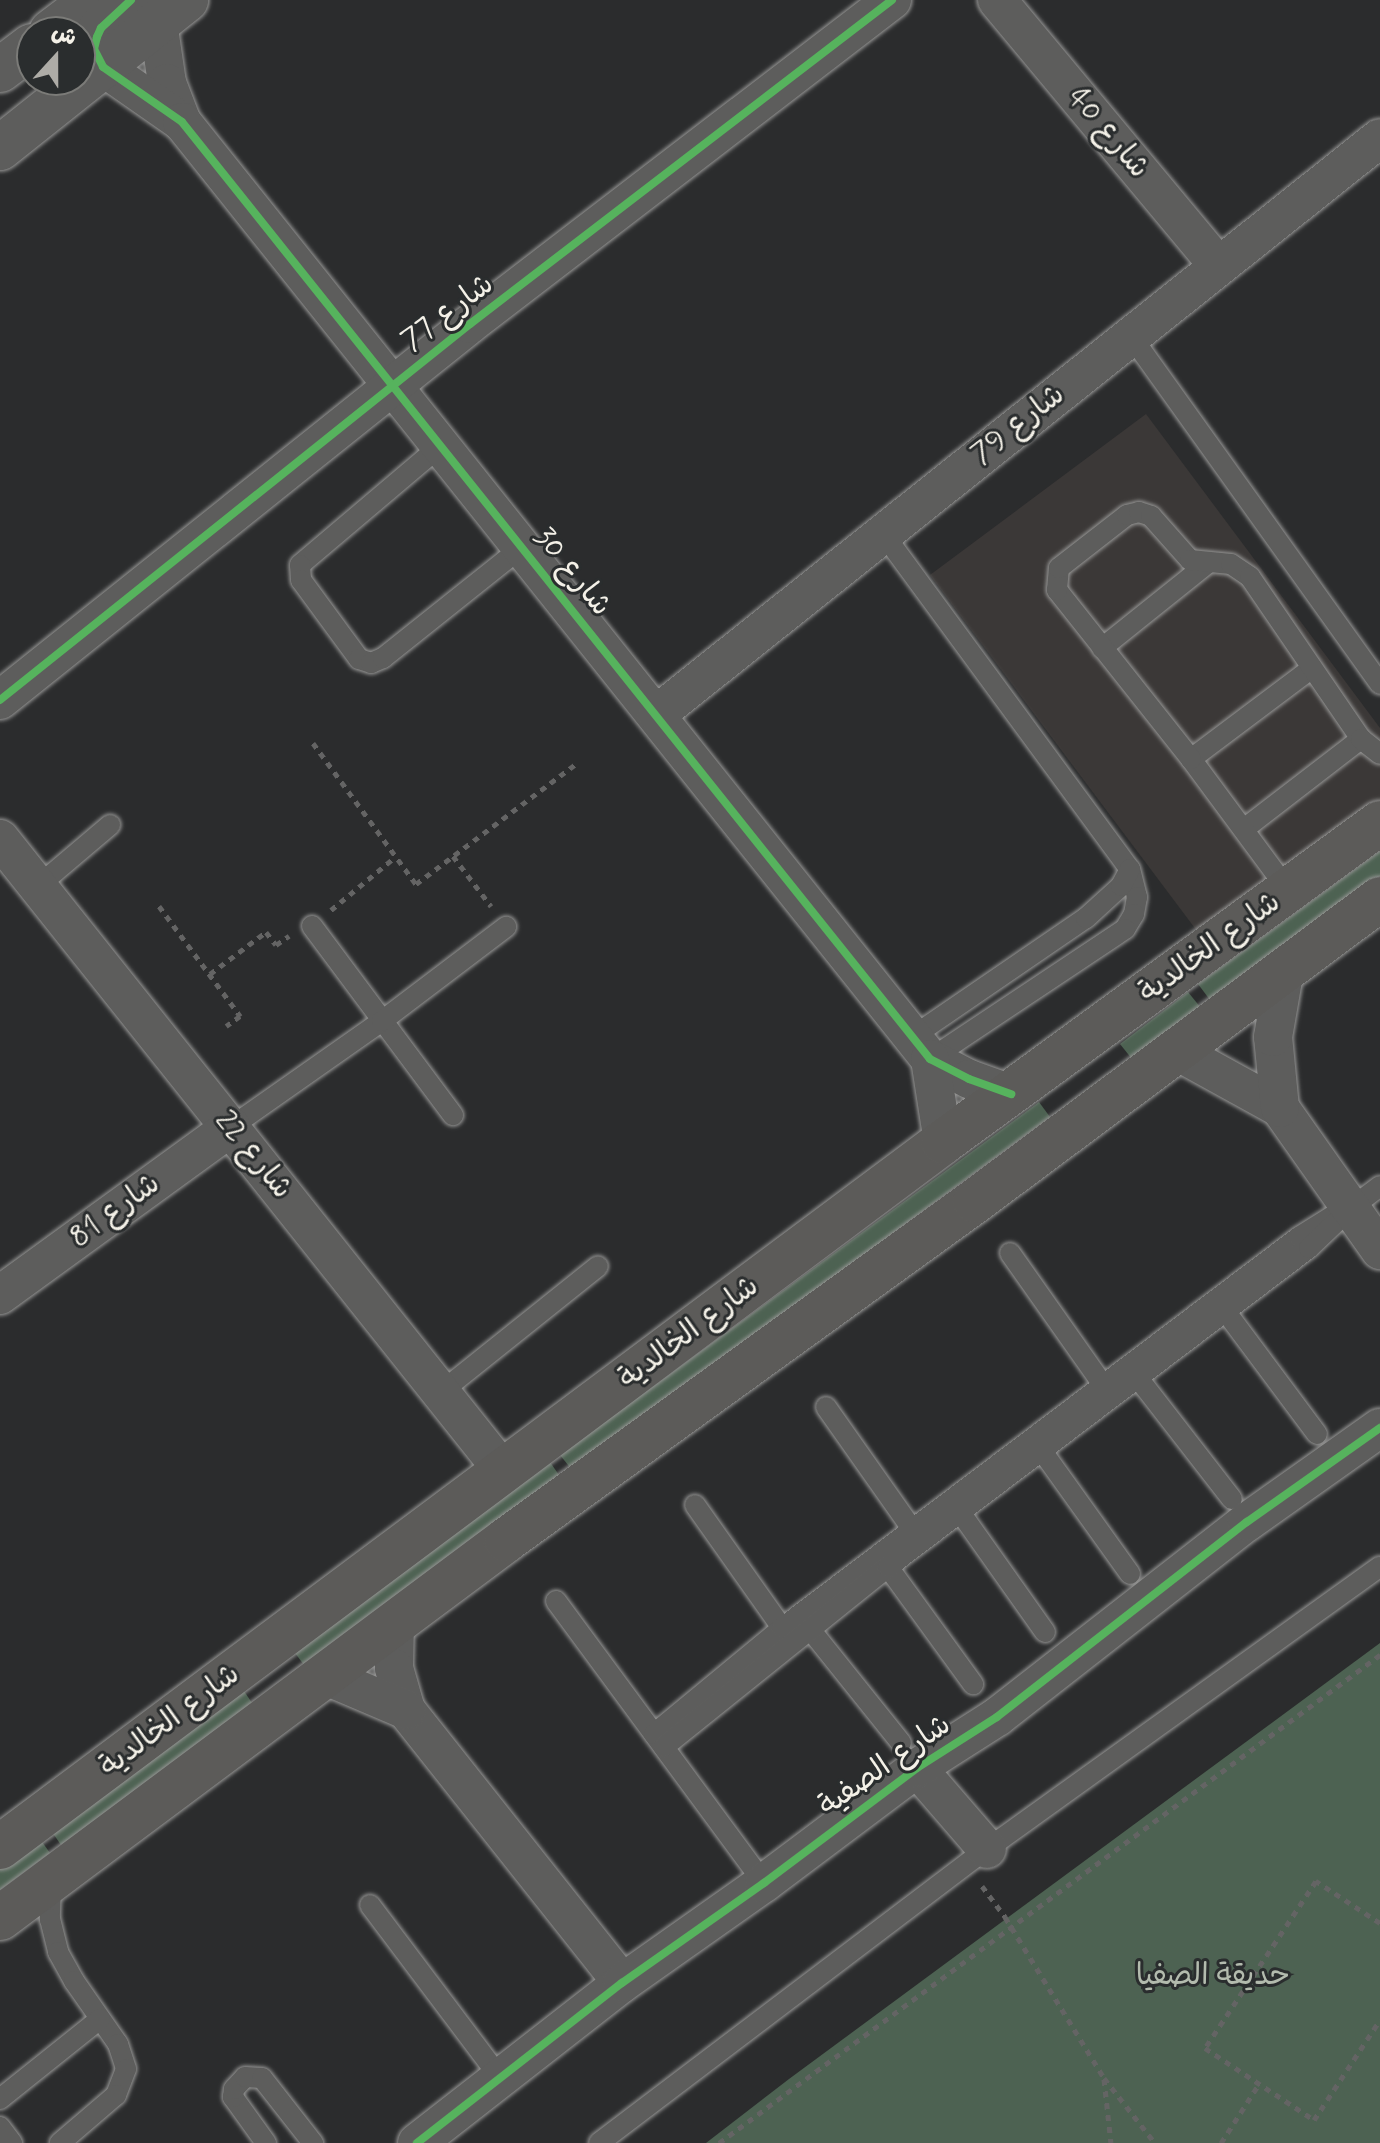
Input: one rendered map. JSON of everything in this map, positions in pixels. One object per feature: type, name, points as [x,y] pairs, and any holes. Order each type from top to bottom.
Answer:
[{"type":"main road","name":"شارع الخالدية","points":[[0,1847],[943,1142],[1380,823]]},
{"type":"main road","name":"شارع الخالدية","points":[[0,1918],[650,1434],[975,1201],[1380,899]]},
{"type":"street","points":[[72,16],[93,0]]},
{"type":"street","name":"شارع 77","points":[[0,700],[392,386],[892,0]]},
{"type":"street","name":"شارع 40","points":[[997,0],[1219,266]]},
{"type":"street","points":[[0,148],[103,67],[158,7]]},
{"type":"street","name":"شارع 30","points":[[158,7],[167,83],[182,122]]},
{"type":"street","name":"شارع 30","points":[[103,67],[182,122],[302,268],[439,447],[657,714],[921,1048],[969,1079],[1011,1094]]},
{"type":"street","name":"شارع 79","points":[[657,714],[1380,138]]},
{"type":"street","name":"شارع 22","points":[[0,839],[504,1472]]},
{"type":"street","points":[[1280,1108],[1273,1037],[1285,968]]},
{"type":"street","name":"شارع 30","points":[[921,1048],[943,1142]]},
{"type":"street","points":[[1175,1050],[1280,1108],[1365,1197],[1380,1250]]},
{"type":"street","name":"شارع 81","points":[[0,1295],[231,1127]]},
{"type":"street","name":"شارع الصفية","points":[[417,2143],[622,1983],[764,1883],[909,1755],[997,1717],[1247,1522],[1380,1428]]},
{"type":"street","points":[[395,1623],[394,1668],[406,1710],[622,1983]]},
{"type":"street","points":[[326,1676],[406,1710]]},
{"type":"street","points":[[909,1755],[977,1857]]},
{"type":"lane","points":[[1131,336],[1380,684]]},
{"type":"lane","points":[[439,447],[300,565],[301,580],[359,659],[378,662],[521,548]]},
{"type":"lane","points":[[1288,890],[1191,759],[1057,590],[1056,575],[1068,559],[1127,515],[1139,512],[1156,520],[1185,557],[1207,564],[1231,564],[1250,577],[1361,739],[1380,754]]},
{"type":"lane","points":[[882,532],[1130,869],[1137,897],[1134,914],[1125,929],[921,1048]]},
{"type":"lane","points":[[1102,648],[1207,564]]},
{"type":"lane","points":[[1191,759],[1312,668]]},
{"type":"lane","points":[[1244,829],[1361,739]]},
{"type":"lane","points":[[37,887],[110,825]]},
{"type":"lane","points":[[921,1048],[1086,918],[1121,886],[1130,869]]},
{"type":"lane","points":[[312,926],[453,1115]]},
{"type":"lane","points":[[231,1127],[382,1021],[506,927]]},
{"type":"lane","points":[[659,1741],[1226,1312],[1309,1248],[1365,1197]]},
{"type":"lane","points":[[659,1741],[782,1628],[1310,1228],[1365,1197]]},
{"type":"lane","points":[[1010,1253],[1103,1385]]},
{"type":"lane","points":[[441,1392],[598,1266]]},
{"type":"lane","points":[[1226,1312],[1317,1434]]},
{"type":"lane","points":[[1138,1378],[1232,1499]]},
{"type":"lane","points":[[826,1407],[912,1529]]},
{"type":"lane","points":[[1042,1451],[1130,1574]]},
{"type":"lane","points":[[695,1505],[782,1628]]},
{"type":"lane","points":[[960,1512],[1045,1632]]},
{"type":"lane","points":[[888,1567],[973,1684]]},
{"type":"lane","points":[[599,2143],[977,1857],[1380,1567]]},
{"type":"lane","points":[[556,1601],[764,1883]]},
{"type":"lane","points":[[809,1628],[909,1755]]},
{"type":"lane","points":[[51,1881],[50,1919],[58,1952],[124,2056],[123,2083],[116,2095],[60,2143]]},
{"type":"lane","points":[[370,1905],[499,2076]]},
{"type":"lane","points":[[0,2099],[100,2019]]},
{"type":"lane","points":[[266,2143],[233,2097],[234,2089],[245,2077],[262,2078],[313,2143]]},
{"type":"lane","points":[[0,2127],[12,2143]]},
{"type":"path","points":[[313,743],[416,884],[577,763]]},
{"type":"path","points":[[453,856],[506,927]]},
{"type":"path","points":[[210,974],[266,932],[276,945],[312,926],[395,857]]},
{"type":"path","points":[[159,906],[240,1016],[226,1026]]},
{"type":"path","points":[[719,2143],[1380,1655]]},
{"type":"path","points":[[977,1857],[1010,1926],[1104,2078],[1155,2143]]},
{"type":"path","points":[[1380,1923],[1316,1881],[1205,2048],[1314,2120],[1380,2020]]},
{"type":"path","points":[[1104,2078],[1111,2143]]},
{"type":"path","points":[[1221,2143],[1259,2084]]},
{"type":"shaded area","points":[[1146,414],[1380,728],[1380,801],[1200,935],[930,575]]},
{"type":"green space","points":[[1380,851],[1380,876],[1210,1000],[1198,984]]},
{"type":"green space","points":[[1188,992],[1201,1008],[1132,1059],[1120,1044]]},
{"type":"green space","points":[[1039,1102],[1050,1117],[572,1470],[560,1455]]},
{"type":"green space","points":[[550,1462],[561,1478],[307,1669],[295,1653]]},
{"type":"green space","name":"حديقة الصفيا","points":[[1380,1643],[1380,2143],[706,2143],[789,2079]]},
{"type":"green space","points":[[242,1688],[254,1706],[61,1845],[50,1829]]},
{"type":"green space","points":[[40,1839],[50,1853],[0,1890],[0,1868]]},
{"type":"cycle path","points":[[131,0],[101,28],[97,37],[94,49],[103,67],[182,122],[930,1059],[969,1079],[1011,1094]]},
{"type":"cycle path","points":[[0,700],[470,324],[892,0]]},
{"type":"cycle path","points":[[417,2143],[622,1983],[764,1883],[917,1768],[997,1717],[1247,1522],[1380,1428]]}]
